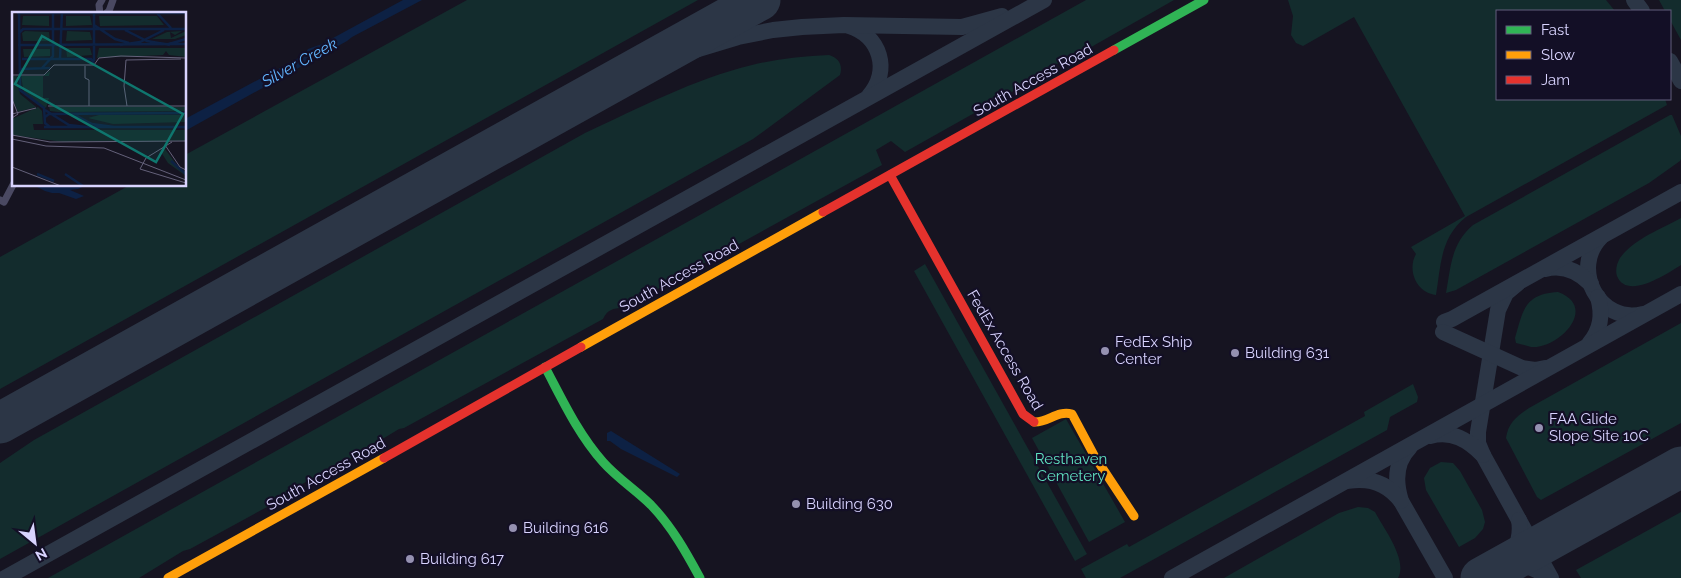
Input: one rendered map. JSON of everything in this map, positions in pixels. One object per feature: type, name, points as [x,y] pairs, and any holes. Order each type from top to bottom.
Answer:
[{"type":"street","points":[[100,12],[99,5],[102,0]]},
{"type":"street","points":[[108,12],[113,0]]},
{"type":"street","name":"South Access Road","points":[[168,578],[1204,0]]},
{"type":"street","name":"FedEx Access Road","points":[[890,175],[1023,414],[1028,420],[1036,423],[1043,422],[1063,412],[1072,414],[1095,457],[1134,516]]},
{"type":"street","points":[[2,201],[12,186]]},
{"type":"street","points":[[545,367],[589,444],[614,474],[655,509],[668,523],[700,578]]},
{"type":"green space","points":[[467,0],[698,0],[0,389],[0,257],[128,186],[186,186],[186,154]]},
{"type":"green space","points":[[1086,0],[1174,0],[1063,63],[1050,66],[1040,76],[905,152],[891,141],[876,150],[882,165],[623,308],[611,310],[606,313],[603,319],[399,429],[313,481],[309,480],[292,490],[289,495],[190,549],[183,551],[139,578],[48,578]]},
{"type":"green space","points":[[1288,0],[1606,0],[1614,10],[1496,10],[1496,100],[1665,100],[1667,105],[1466,217],[1457,225],[1446,243],[1436,295],[1423,290],[1415,280],[1413,260],[1416,254],[1411,247],[1465,216],[1354,17],[1303,46],[1296,43],[1291,35],[1293,16]]},
{"type":"green space","points":[[1659,0],[1681,0],[1681,40],[1671,22],[1671,10],[1664,10]]},
{"type":"green space","points":[[829,55],[839,62],[841,68],[840,75],[753,139],[0,559],[0,463],[34,440],[585,133],[688,86],[730,71],[780,59]]},
{"type":"green space","points":[[1672,115],[1681,136],[1680,161],[1649,183],[1456,290],[1446,293],[1456,248],[1460,240],[1473,225]]},
{"type":"green space","points":[[1681,218],[1681,265],[1648,283],[1629,286],[1622,283],[1617,276],[1616,269],[1620,258],[1626,251],[1648,235]]},
{"type":"green space","points":[[925,264],[1087,554],[1075,561],[914,271]]},
{"type":"green space","points":[[1558,292],[1570,299],[1575,307],[1575,317],[1570,326],[1563,334],[1542,346],[1531,347],[1516,343],[1515,338],[1523,312],[1527,306],[1538,296]]},
{"type":"green space","points":[[1681,323],[1681,423],[1541,500],[1537,497],[1506,438],[1514,420],[1529,408]]},
{"type":"green space","points":[[1413,384],[1418,397],[1417,402],[1390,417],[1387,430],[1120,578],[1086,578],[1081,569],[1127,544],[1129,547],[1365,416],[1364,412]]},
{"type":"green space","name":"Resthaven Cemetery","points":[[1066,419],[1125,522],[1089,542],[1032,438]]},
{"type":"green space","points":[[1441,462],[1453,463],[1460,471],[1482,510],[1485,522],[1483,529],[1475,538],[1459,547],[1426,490],[1424,478],[1430,468]]},
{"type":"green space","points":[[1358,507],[1368,508],[1375,512],[1389,536],[1400,562],[1398,578],[1224,578],[1339,513]]},
{"type":"green space","points":[[1681,512],[1681,578],[1581,578],[1576,570]]},
{"type":"water","name":"Silver Creek","points":[[403,0],[422,0],[186,130],[186,118],[304,55],[308,49],[322,44]]},
{"type":"water","points":[[35,186],[85,186],[70,190],[84,196],[76,199],[59,193],[45,191]]},
{"type":"water","points":[[611,431],[680,474],[677,477],[607,441],[607,433]]},
{"type":"taxiway","points":[[5,578],[1044,0]]},
{"type":"taxiway","points":[[1634,0],[1641,10]]},
{"type":"taxiway","points":[[560,111],[685,53],[738,37],[773,30],[844,25],[962,27],[1002,16]]},
{"type":"taxiway","points":[[849,26],[860,31],[868,38],[875,46],[879,55],[881,65],[880,76],[869,96]]},
{"type":"taxiway","points":[[1671,63],[1681,81]]},
{"type":"taxiway","points":[[1444,322],[1681,192]]},
{"type":"taxiway","points":[[1601,237],[1592,250],[1588,264],[1589,278],[1594,291],[1602,303],[1614,311],[1627,315],[1643,314]]},
{"type":"taxiway","points":[[1545,269],[1564,268],[1581,275],[1591,284]]},
{"type":"taxiway","points":[[1518,283],[1506,293],[1498,310],[1478,432],[1478,443],[1551,578]]},
{"type":"taxiway","points":[[1172,578],[1681,294]]},
{"type":"taxiway","points":[[1589,344],[1600,322],[1598,297]]},
{"type":"taxiway","points":[[1443,332],[1522,368],[1535,370],[1545,368]]},
{"type":"taxiway","points":[[1430,436],[1438,434],[1452,435],[1465,441],[1483,455]]},
{"type":"taxiway","points":[[1410,447],[1401,459],[1399,466],[1397,480],[1399,494],[1401,501],[1445,578]]},
{"type":"taxiway","points":[[1348,481],[1364,480],[1378,483],[1390,490],[1401,501]]},
{"type":"taxiway","points":[[1519,520],[1520,533],[1517,545],[1511,556],[1502,566],[1515,565],[1527,567],[1549,578]]},
{"type":"runway","points":[[0,423],[760,0]]},
{"type":"runway","points":[[1481,578],[1681,467]]},
{"type":"traffic: fast","points":[[1114,50],[1204,0]]},
{"type":"traffic: fast","points":[[545,367],[571,416],[594,451],[608,468],[659,513],[678,540],[700,578]]},
{"type":"traffic: slow","points":[[581,347],[823,212]]},
{"type":"traffic: slow","points":[[1034,422],[1044,421],[1057,415],[1072,414],[1095,457],[1134,516]]},
{"type":"traffic: slow","points":[[168,578],[384,458]]},
{"type":"traffic: jam","points":[[823,212],[1114,50]]},
{"type":"traffic: jam","points":[[890,175],[1023,414],[1034,422]]},
{"type":"traffic: jam","points":[[384,458],[581,347]]},
{"type":"place","name":"FedEx Ship Center","points":[[1105,351]]},
{"type":"place","name":"Building 631","points":[[1235,353]]},
{"type":"place","name":"FAA Glide Slope Site 10C","points":[[1539,428]]},
{"type":"place","name":"Building 630","points":[[796,504]]},
{"type":"place","name":"Building 616","points":[[513,528]]},
{"type":"place","name":"Building 617","points":[[410,559]]}]
